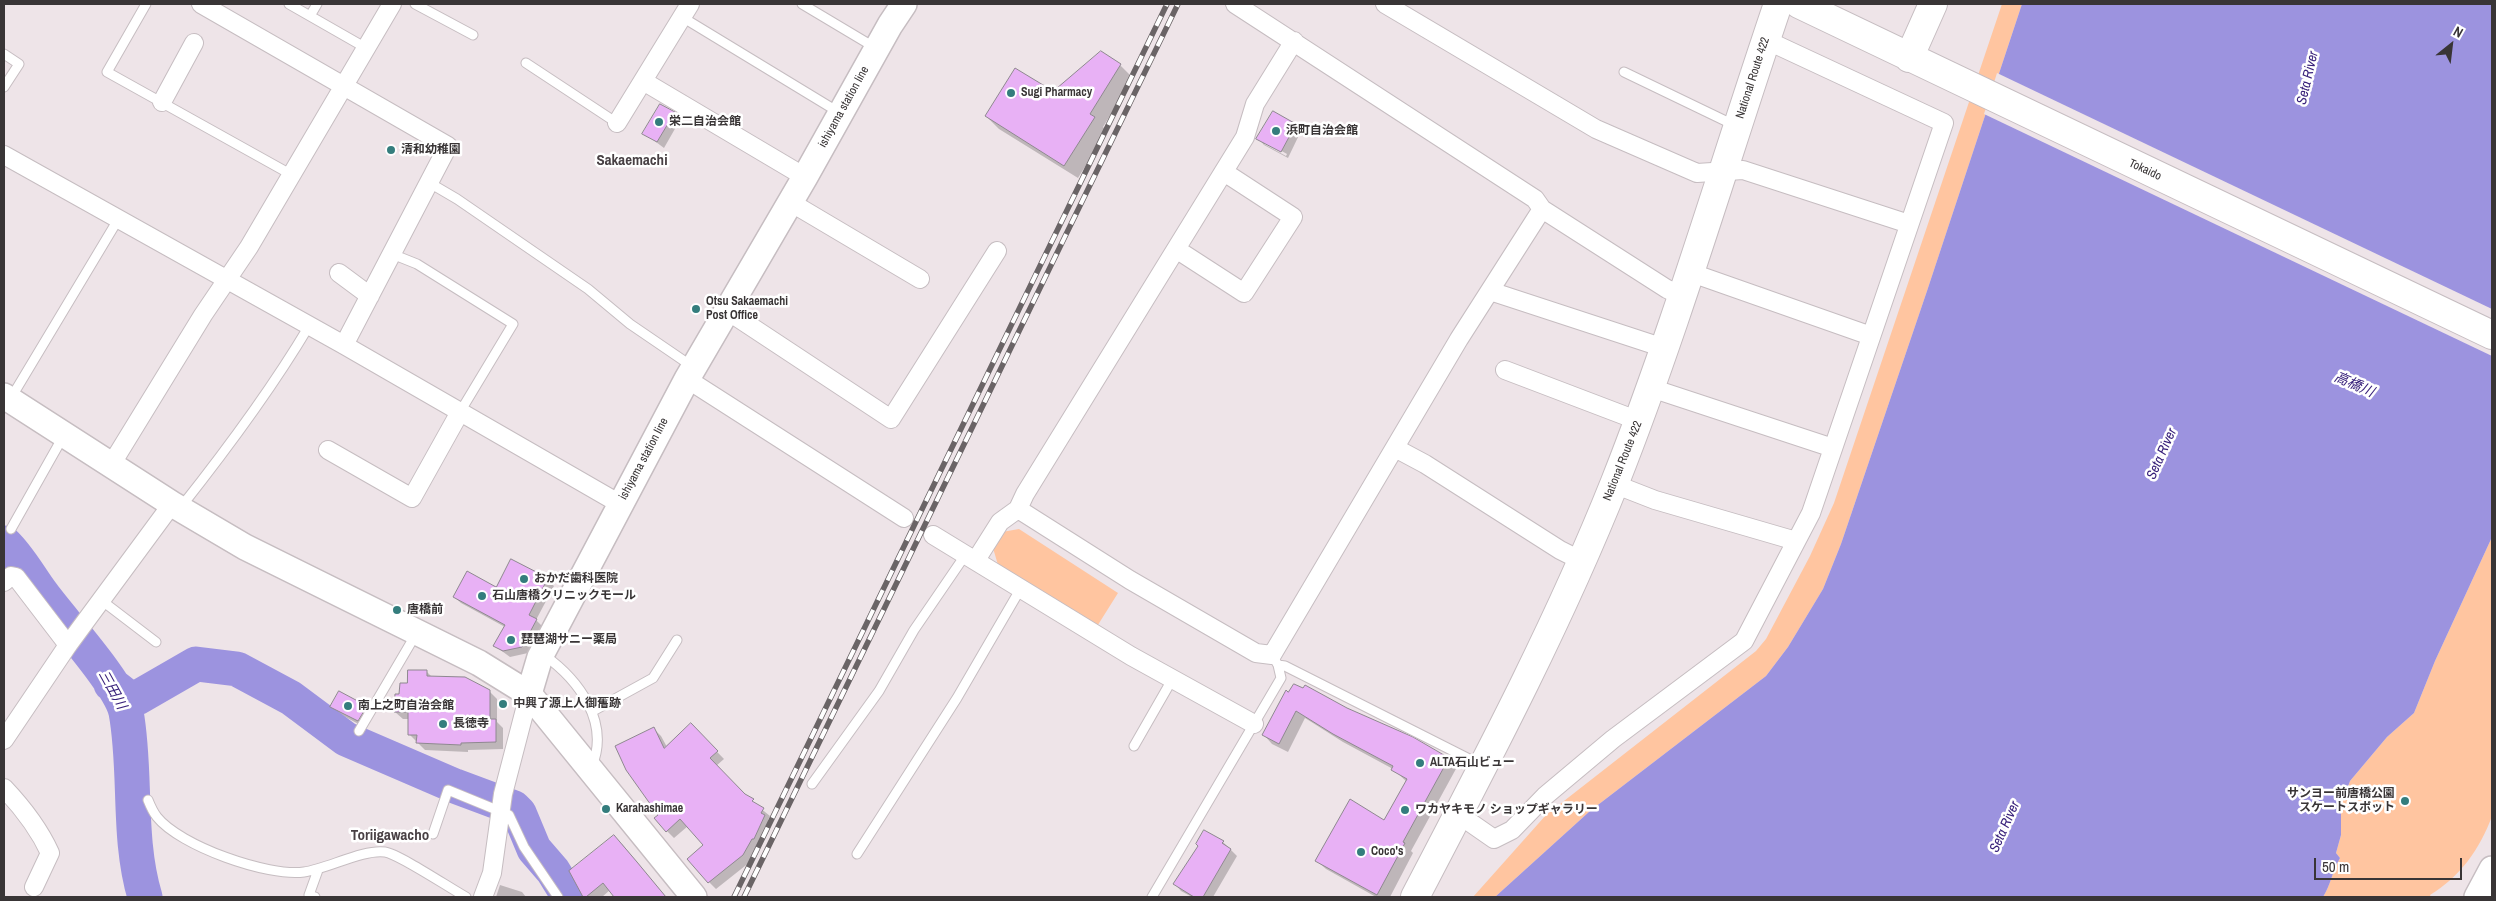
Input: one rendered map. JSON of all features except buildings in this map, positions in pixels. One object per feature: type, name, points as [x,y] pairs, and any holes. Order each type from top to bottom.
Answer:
[{"type":"highway","name":"National Route 422","points":[[1415,897],[1484,767],[1553,627],[1614,484],[1651,388],[1778,4]]},
{"type":"highway","points":[[1909,58],[1933,4]]},
{"type":"highway","name":"Tokaido","points":[[1804,6],[1909,58],[2492,335]]},
{"type":"main road","name":"ishiyama station line","points":[[529,694],[542,653],[690,373],[805,177],[876,48],[904,4]]},
{"type":"main road","points":[[7,398],[176,506],[245,547],[416,634],[479,663],[529,694],[694,897]]},
{"type":"main road","points":[[2476,897],[2492,869]]},
{"type":"street","points":[[201,4],[448,146],[344,345]]},
{"type":"street","points":[[111,465],[292,175],[392,4]]},
{"type":"street","points":[[1235,4],[1535,199],[1542,209],[1667,289],[1685,284],[1871,336]]},
{"type":"street","points":[[1385,4],[1596,129],[1697,173],[1743,170],[1909,224]]},
{"type":"street","points":[[617,122],[686,10]]},
{"type":"street","points":[[1458,814],[1494,839],[1512,830],[1546,796],[1613,739],[1744,641],[1811,513],[1944,123],[1766,40]]},
{"type":"street","points":[[971,557],[1000,522],[1018,509],[1245,137],[1256,104],[1294,41]]},
{"type":"street","points":[[162,102],[194,43]]},
{"type":"street","points":[[642,81],[805,177]]},
{"type":"street","points":[[4,155],[344,345],[620,504]]},
{"type":"street","points":[[1176,249],[1244,293],[1293,217],[1224,172]]},
{"type":"street","points":[[790,202],[920,279]]},
{"type":"street","points":[[1018,509],[1156,595],[1256,652],[1275,660],[1395,448],[1542,209]]},
{"type":"street","points":[[726,310],[891,419],[997,251]]},
{"type":"street","points":[[339,273],[370,296]]},
{"type":"street","points":[[1490,291],[1664,348]]},
{"type":"street","points":[[1505,370],[1639,421]]},
{"type":"street","points":[[690,373],[904,518]]},
{"type":"street","points":[[1651,388],[1833,448]]},
{"type":"street","points":[[328,450],[412,498],[460,412]]},
{"type":"street","points":[[1395,448],[1425,464],[1560,550],[1582,561]]},
{"type":"street","points":[[1614,484],[1655,500],[1796,541]]},
{"type":"street","points":[[4,740],[73,638],[176,506]]},
{"type":"street","points":[[933,535],[1131,656],[1254,724]]},
{"type":"street","points":[[4,582],[11,576],[16,577],[73,638]]},
{"type":"street","points":[[483,897],[492,873],[501,806],[529,694]]},
{"type":"street","points":[[4,788],[17,801],[42,837],[50,853],[34,887]]},
{"type":"lane","points":[[146,4],[107,72],[292,175]]},
{"type":"lane","points":[[289,4],[366,48]]},
{"type":"lane","points":[[310,16],[316,4]]},
{"type":"lane","points":[[415,4],[473,35]]},
{"type":"lane","points":[[802,4],[876,48]]},
{"type":"lane","points":[[686,10],[841,113]]},
{"type":"lane","points":[[4,54],[19,64],[4,87]]},
{"type":"lane","points":[[526,62],[617,122]]},
{"type":"lane","points":[[1624,72],[1738,126]]},
{"type":"lane","points":[[428,182],[457,199],[588,289],[690,373]]},
{"type":"lane","points":[[7,398],[119,218]]},
{"type":"lane","points":[[392,254],[417,264],[513,324],[460,412]]},
{"type":"lane","points":[[176,506],[211,470],[284,368],[308,326]]},
{"type":"lane","points":[[11,528],[64,435]]},
{"type":"lane","points":[[812,784],[880,691],[914,630],[971,557]]},
{"type":"lane","points":[[857,854],[957,698],[1021,588]]},
{"type":"lane","points":[[101,600],[156,642]]},
{"type":"lane","points":[[359,731],[416,634]]},
{"type":"lane","points":[[593,711],[653,678],[677,640]]},
{"type":"lane","points":[[542,653],[563,668],[586,698],[593,711],[598,745],[591,770]]},
{"type":"lane","points":[[1152,897],[1281,678],[1275,660]]},
{"type":"lane","points":[[1275,660],[1484,767]]},
{"type":"lane","points":[[1134,746],[1173,678]]},
{"type":"lane","points":[[433,834],[448,790],[501,806],[510,815],[524,847],[558,897]]},
{"type":"lane","points":[[148,800],[157,817],[172,830],[234,861],[272,872],[301,872],[318,870],[344,860],[386,852],[466,897]]},
{"type":"lane","points":[[314,897],[309,895],[318,870]]},
{"type":"shaded area","points":[[2002,4],[2022,4],[1841,544],[1823,589],[1788,647],[1766,676],[1590,811],[1495,897],[1473,897],[1546,815],[1756,651],[1766,639],[1810,556],[1834,503]]},
{"type":"shaded area","points":[[1019,529],[1118,593],[1096,628],[1086,618],[998,565],[993,548],[1002,532]]},
{"type":"shaded area","points":[[2492,537],[2492,816],[2487,828],[2475,851],[2460,871],[2430,895],[2431,897],[2323,897],[2340,858],[2336,853],[2341,835],[2341,805],[2350,781],[2387,737],[2414,713],[2435,661]]},
{"type":"water","points":[[2022,4],[2492,4],[2492,537],[2435,661],[2414,713],[2387,737],[2350,781],[2341,805],[2341,835],[2336,853],[2340,858],[2323,897],[1495,897],[1590,811],[1766,676],[1788,647],[1823,589],[1841,544]]},
{"type":"pier","points":[[1997,73],[2492,309],[2492,356],[1984,114]]},
{"type":"waterway","name":"三田川","points":[[4,543],[102,670],[113,686],[126,712],[131,758],[136,852],[139,875],[145,897]]},
{"type":"waterway","points":[[111,684],[129,698],[137,698],[196,664],[237,669],[291,698],[346,739],[455,786],[514,808],[519,813],[534,849],[553,871],[569,897]]},
{"type":"railway","points":[[734,897],[1167,4]]},
{"type":"railway","points":[[744,897],[1178,4]]},
{"type":"place","name":"Sugi Pharmacy","points":[[1011,93]]},
{"type":"place","name":"栄二自治会館","points":[[659,122]]},
{"type":"place","name":"浜町自治会館","points":[[1276,131]]},
{"type":"place","name":"清和幼稚園","points":[[391,150]]},
{"type":"place","name":"Otsu Sakaemachi Post Office","points":[[696,309]]},
{"type":"place","name":"おかだ歯科医院","points":[[524,579]]},
{"type":"place","name":"石山唐橋クリニックモール","points":[[482,596]]},
{"type":"place","name":"唐橋前","points":[[397,610]]},
{"type":"place","name":"琵琶湖サニー薬局","points":[[511,640]]},
{"type":"place","name":"中興了源上人御𦾔跡","points":[[503,704]]},
{"type":"place","name":"南上之町自治会館","points":[[348,706]]},
{"type":"place","name":"長徳寺","points":[[443,724]]},
{"type":"place","name":"ALTA石山ビュー","points":[[1420,763]]},
{"type":"place","name":"サンヨー前唐橋公園 スケートスポット","points":[[2405,801]]},
{"type":"place","name":"Karahashimae","points":[[606,809]]},
{"type":"place","name":"ワカヤキモノ ショップギャラリー","points":[[1405,810]]},
{"type":"place","name":"Coco's","points":[[1361,852]]},
{"type":"district","name":"Sakaemachi","points":[[632,161]]},
{"type":"district","name":"Toriigawacho","points":[[390,836]]},
{"type":"water label","name":"Seta River","points":[[2308,78]]},
{"type":"water label","name":"高橋川","points":[[2354,385]]},
{"type":"water label","name":"Seta River","points":[[2162,454]]},
{"type":"water label","name":"Seta River","points":[[2005,827]]}]
